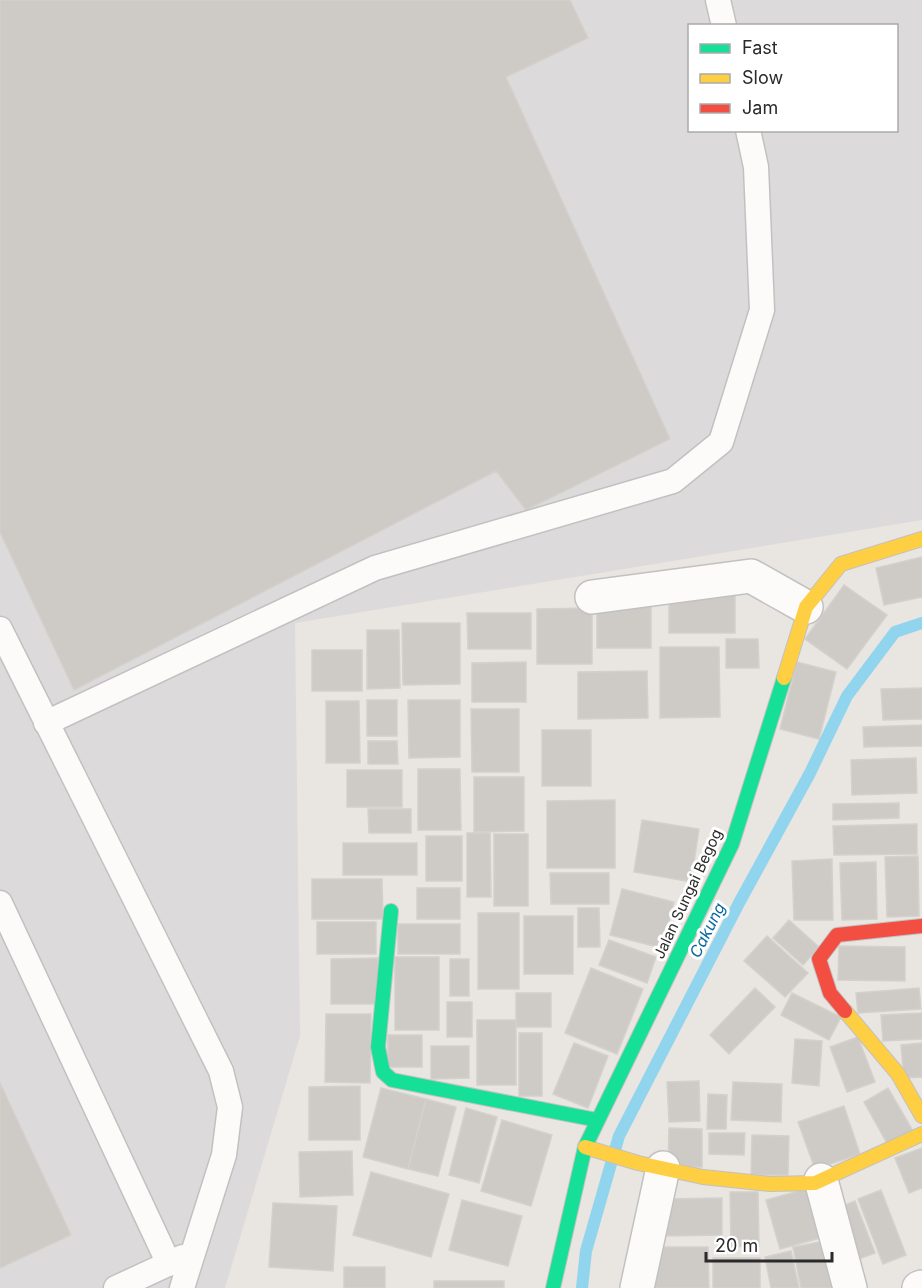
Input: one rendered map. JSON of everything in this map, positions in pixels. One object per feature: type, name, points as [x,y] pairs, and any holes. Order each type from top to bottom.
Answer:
[{"type":"street","name":"Jalan Sungai Begog","points":[[553,1288],[597,1120],[732,844],[806,607],[841,564],[922,539]]},
{"type":"street","points":[[592,597],[751,576],[806,607]]},
{"type":"street","points":[[391,911],[378,1047],[383,1072],[392,1080],[597,1120]]},
{"type":"street","points":[[922,926],[837,935],[819,958],[830,993],[898,1074],[922,1116]]},
{"type":"street","points":[[589,1149],[654,1166],[732,1182],[795,1185],[815,1183],[922,1134]]},
{"type":"street","points":[[637,1288],[654,1166]]},
{"type":"street","points":[[821,1180],[850,1288]]},
{"type":"lane","points":[[718,0],[724,24]]},
{"type":"lane","points":[[46,723],[375,568],[673,481],[721,442],[762,310],[756,167],[748,132]]},
{"type":"lane","points":[[0,628],[221,1071],[230,1107],[224,1155],[182,1288]]},
{"type":"lane","points":[[0,903],[169,1264]]},
{"type":"lane","points":[[116,1288],[194,1252]]},
{"type":"shaded area","points":[[0,0],[922,0],[922,520],[295,623],[300,1036],[225,1288],[0,1288]]},
{"type":"building","points":[[0,0],[570,0],[588,38],[506,77],[670,439],[526,510],[496,471],[74,690],[0,532]]},
{"type":"building","points":[[922,557],[922,597],[884,605],[876,568]]},
{"type":"building","points":[[844,585],[887,615],[847,669],[805,639]]},
{"type":"building","points":[[735,593],[735,633],[669,633],[669,594]]},
{"type":"building","points":[[597,603],[651,603],[651,648],[597,648]]},
{"type":"building","points":[[592,608],[592,664],[537,664],[537,609]]},
{"type":"building","points":[[467,613],[531,613],[531,649],[468,649]]},
{"type":"building","points":[[402,623],[460,623],[460,684],[403,685]]},
{"type":"building","points":[[367,630],[399,630],[400,688],[367,689]]},
{"type":"building","points":[[726,639],[758,639],[759,668],[726,668]]},
{"type":"building","points":[[660,647],[719,647],[720,717],[660,718]]},
{"type":"building","points":[[312,650],[362,650],[362,691],[312,691]]},
{"type":"building","points":[[526,662],[526,702],[472,702],[472,663]]},
{"type":"building","points":[[797,662],[836,672],[819,739],[780,729]]},
{"type":"building","points":[[647,671],[648,718],[578,719],[578,672]]},
{"type":"building","points":[[922,688],[922,719],[883,720],[881,689]]},
{"type":"building","points":[[367,700],[397,700],[397,736],[367,736]]},
{"type":"building","points":[[408,700],[460,700],[460,757],[409,758]]},
{"type":"building","points":[[326,701],[359,701],[360,763],[326,763]]},
{"type":"building","points":[[471,709],[519,709],[519,772],[472,772]]},
{"type":"building","points":[[922,725],[922,746],[864,747],[863,727]]},
{"type":"building","points":[[542,730],[591,730],[591,786],[542,786]]},
{"type":"building","points":[[368,741],[397,741],[398,764],[368,764]]},
{"type":"building","points":[[916,758],[917,793],[852,795],[851,760]]},
{"type":"building","points":[[418,769],[460,769],[461,830],[418,830]]},
{"type":"building","points":[[347,770],[402,770],[402,807],[347,807]]},
{"type":"building","points":[[474,777],[524,777],[524,831],[474,832]]},
{"type":"building","points":[[615,800],[615,868],[547,868],[547,801]]},
{"type":"building","points":[[899,803],[899,818],[833,820],[833,804]]},
{"type":"building","points":[[368,809],[411,809],[411,833],[369,833]]},
{"type":"building","points":[[642,820],[699,829],[691,882],[634,872]]},
{"type":"building","points":[[917,824],[917,854],[834,855],[833,826]]},
{"type":"building","points":[[467,833],[490,833],[491,897],[467,897]]},
{"type":"building","points":[[494,834],[528,834],[528,906],[494,906]]},
{"type":"building","points":[[426,836],[462,836],[462,881],[426,881]]},
{"type":"building","points":[[343,843],[417,843],[417,875],[343,875]]},
{"type":"building","points":[[918,856],[919,916],[887,917],[885,857]]},
{"type":"building","points":[[832,859],[833,920],[794,920],[792,861]]},
{"type":"building","points":[[876,862],[877,919],[842,920],[840,863]]},
{"type":"building","points":[[550,873],[609,873],[609,904],[551,904]]},
{"type":"building","points":[[312,879],[382,879],[383,919],[312,919]]},
{"type":"building","points":[[417,888],[460,888],[460,919],[417,919]]},
{"type":"building","points":[[622,889],[674,902],[662,948],[610,935]]},
{"type":"building","points":[[578,908],[599,908],[600,947],[578,947]]},
{"type":"building","points":[[478,913],[519,913],[519,989],[478,989]]},
{"type":"building","points":[[524,916],[573,916],[573,974],[524,974]]},
{"type":"building","points":[[789,920],[819,947],[803,965],[773,938]]},
{"type":"building","points":[[317,922],[376,922],[376,954],[317,954]]},
{"type":"building","points":[[398,924],[460,924],[460,954],[398,954]]},
{"type":"building","points":[[767,936],[808,973],[785,997],[744,961]]},
{"type":"building","points":[[609,940],[656,957],[647,983],[599,965]]},
{"type":"building","points":[[839,946],[905,947],[905,981],[838,980]]},
{"type":"building","points":[[395,957],[439,957],[439,1030],[395,1030]]},
{"type":"building","points":[[378,958],[379,1004],[331,1004],[331,959]]},
{"type":"building","points":[[450,959],[469,959],[469,996],[450,996]]},
{"type":"building","points":[[591,968],[643,989],[617,1054],[565,1033]]},
{"type":"building","points":[[755,988],[775,1007],[729,1054],[710,1035]]},
{"type":"building","points":[[919,988],[921,1009],[858,1013],[856,993]]},
{"type":"building","points":[[516,993],[551,993],[551,1027],[516,1027]]},
{"type":"building","points":[[792,993],[841,1017],[829,1040],[781,1015]]},
{"type":"building","points":[[447,1002],[472,1002],[472,1037],[447,1037]]},
{"type":"building","points":[[922,1013],[922,1039],[883,1041],[881,1015]]},
{"type":"building","points":[[326,1014],[371,1014],[370,1083],[325,1082]]},
{"type":"building","points":[[477,1020],[516,1020],[516,1085],[477,1085]]},
{"type":"building","points":[[519,1033],[542,1033],[542,1096],[519,1096]]},
{"type":"building","points":[[388,1035],[422,1035],[422,1067],[388,1067]]},
{"type":"building","points":[[858,1037],[875,1082],[847,1092],[830,1047]]},
{"type":"building","points":[[795,1039],[822,1041],[819,1086],[792,1083]]},
{"type":"building","points":[[574,1043],[608,1056],[588,1108],[553,1094]]},
{"type":"building","points":[[922,1043],[922,1077],[904,1078],[901,1045]]},
{"type":"building","points":[[431,1046],[469,1046],[469,1078],[431,1079]]},
{"type":"building","points":[[699,1081],[700,1121],[669,1122],[667,1082]]},
{"type":"building","points":[[733,1082],[782,1084],[781,1122],[731,1120]]},
{"type":"building","points":[[0,1083],[71,1235],[0,1268]]},
{"type":"building","points":[[360,1086],[360,1140],[309,1140],[309,1087]]},
{"type":"building","points":[[381,1088],[426,1099],[408,1169],[363,1157]]},
{"type":"building","points":[[888,1088],[913,1131],[888,1145],[864,1102]]},
{"type":"building","points":[[708,1094],[727,1095],[726,1129],[707,1129]]},
{"type":"building","points":[[426,1099],[456,1107],[438,1176],[408,1169]]},
{"type":"building","points":[[844,1106],[860,1154],[815,1169],[798,1122]]},
{"type":"building","points":[[466,1108],[497,1117],[479,1183],[449,1175]]},
{"type":"building","points":[[502,1120],[552,1135],[531,1206],[481,1191]]},
{"type":"building","points":[[669,1128],[702,1129],[702,1167],[668,1167]]},
{"type":"building","points":[[709,1133],[745,1133],[744,1155],[709,1154]]},
{"type":"building","points":[[752,1135],[789,1136],[788,1175],[751,1175]]},
{"type":"building","points":[[922,1148],[922,1188],[909,1193],[895,1158]]},
{"type":"building","points":[[352,1151],[353,1195],[300,1197],[299,1152]]},
{"type":"building","points":[[371,1172],[449,1194],[431,1257],[353,1235]]},
{"type":"building","points":[[810,1188],[824,1237],[780,1249],[766,1200]]},
{"type":"building","points":[[881,1190],[906,1255],[883,1264],[858,1199]]},
{"type":"building","points":[[730,1192],[758,1192],[759,1246],[731,1247]]},
{"type":"building","points":[[722,1198],[722,1235],[667,1236],[667,1199]]},
{"type":"building","points":[[462,1200],[522,1216],[508,1266],[449,1250]]},
{"type":"building","points":[[855,1201],[875,1253],[856,1260],[835,1209]]},
{"type":"building","points":[[273,1203],[337,1206],[333,1271],[269,1267]]},
{"type":"building","points":[[830,1240],[840,1288],[801,1288],[793,1247]]},
{"type":"building","points":[[651,1247],[708,1247],[709,1288],[651,1288]]},
{"type":"building","points":[[791,1251],[799,1288],[771,1288],[765,1257]]},
{"type":"building","points":[[713,1258],[760,1258],[760,1288],[713,1288]]},
{"type":"building","points":[[344,1267],[385,1267],[385,1288],[344,1288]]},
{"type":"building","points":[[434,1281],[504,1281],[504,1288],[434,1288]]},
{"type":"waterway","name":"Cakung","points":[[582,1288],[586,1251],[619,1136],[739,903],[810,773],[847,696],[895,632],[922,623]]},
{"type":"traffic: fast","points":[[553,1288],[585,1147],[732,844],[784,678]]},
{"type":"traffic: fast","points":[[391,911],[378,1047],[383,1072],[392,1080],[597,1120]]},
{"type":"traffic: slow","points":[[784,678],[806,607],[841,564],[922,539]]},
{"type":"traffic: slow","points":[[845,1011],[898,1074],[922,1116]]},
{"type":"traffic: slow","points":[[585,1147],[638,1163],[703,1177],[770,1184],[815,1183],[922,1134]]},
{"type":"traffic: jam","points":[[845,1011],[830,993],[819,959],[837,935],[922,926]]}]
